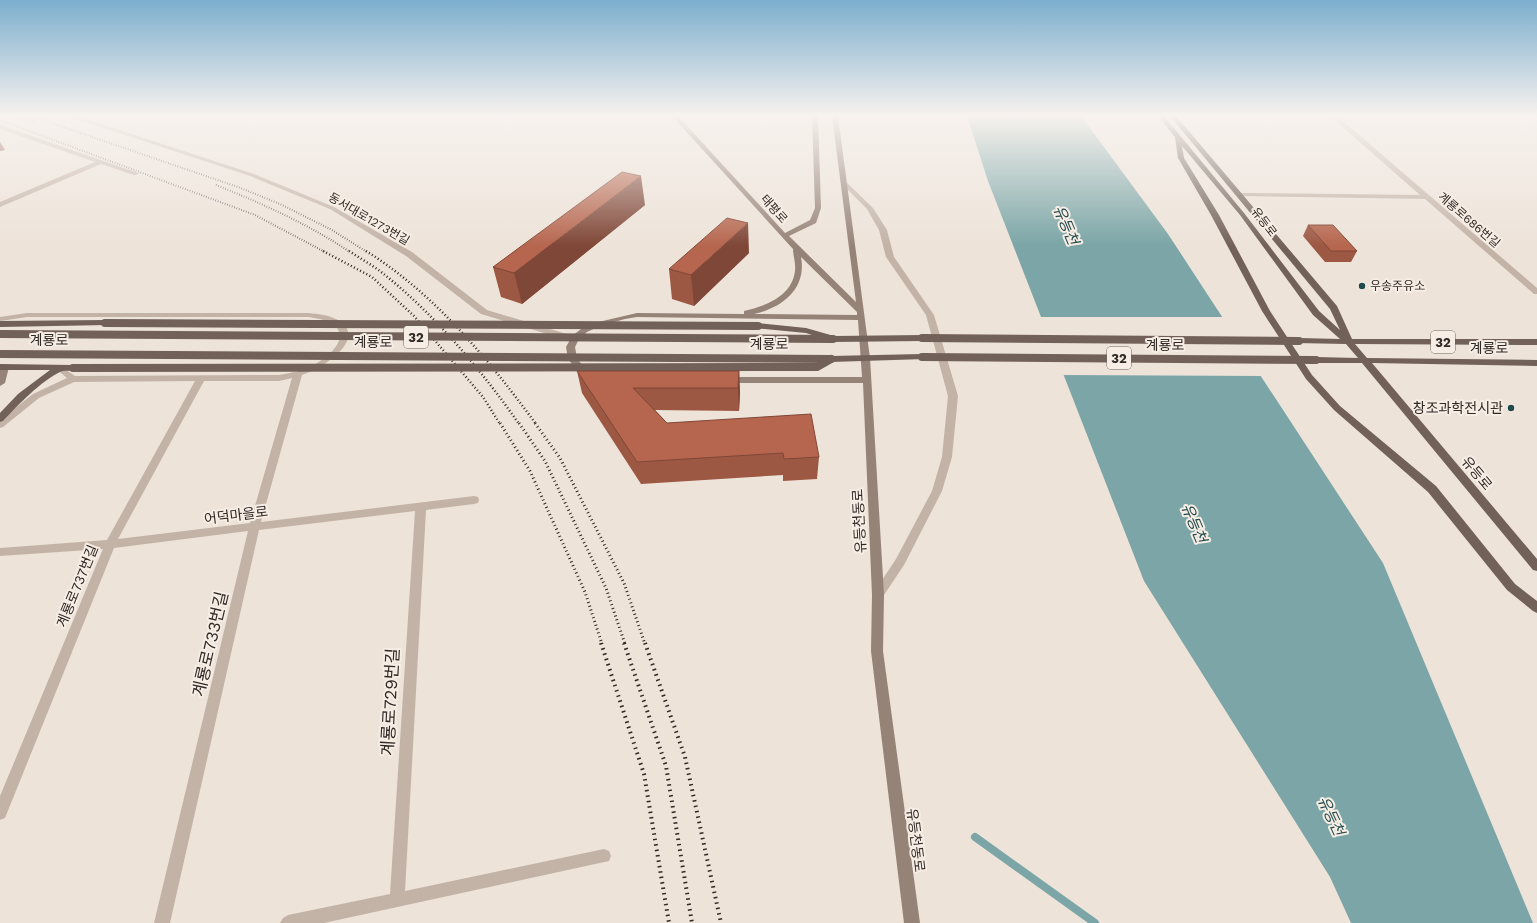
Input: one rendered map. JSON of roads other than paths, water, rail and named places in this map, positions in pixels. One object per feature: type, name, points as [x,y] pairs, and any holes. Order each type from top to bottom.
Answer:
[{"type":"main road","name":"태평로","points":[[714,159],[796,249],[861,315]]},
{"type":"main road","points":[[784,236],[813,221],[818,208],[816,159]]},
{"type":"main road","name":"유등천동로","points":[[841,159],[866,358],[878,595],[877,651],[912,923]]},
{"type":"main road","points":[[1182,159],[1216,215],[1266,311],[1309,377],[1337,408],[1432,489],[1511,587],[1537,608]]},
{"type":"main road","name":"유등로","points":[[1196,159],[1242,214],[1316,313],[1349,342],[1537,567]]},
{"type":"main road","name":"유등로","points":[[1210,159],[1334,308],[1349,342]]},
{"type":"main road","points":[[719,315],[749,313],[776,303],[789,294],[796,281],[799,271],[796,249]]},
{"type":"main road","points":[[590,375],[582,372],[571,360],[570,349],[575,339],[584,330],[611,318],[637,315],[861,315]]},
{"type":"main road","points":[[0,324],[105,323],[758,326],[794,328],[822,333],[832,339]]},
{"type":"main road","name":"계룡로","points":[[0,334],[1537,342]]},
{"type":"main road","name":"계룡로","points":[[0,354],[831,359],[922,357],[1537,363]]},
{"type":"main road","points":[[0,382],[2,367],[817,367],[831,359]]},
{"type":"main road","points":[[0,419],[21,396],[59,368]]},
{"type":"main road","points":[[717,380],[866,380]]},
{"type":"street","points":[[92,159],[136,174]]},
{"type":"street","name":"동서대로1273번길","points":[[203,159],[252,175],[332,208],[409,254],[484,312],[575,339]]},
{"type":"street","name":"계룡로686번길","points":[[1383,159],[1537,292]]},
{"type":"street","points":[[0,205],[100,162]]},
{"type":"street","points":[[844,182],[870,208],[883,230],[890,257],[930,315],[954,396],[947,457],[937,491],[900,562],[878,595]]},
{"type":"street","name":"유등로","points":[[1240,195],[1426,197]]},
{"type":"street","points":[[0,319],[26,315],[309,315],[324,316],[335,321],[343,328],[344,337],[340,347],[330,357],[316,367],[298,374],[279,378],[200,380],[73,380],[36,396],[0,425]]},
{"type":"street","points":[[59,368],[73,380]]},
{"type":"street","name":"계룡로733번길","points":[[162,923],[254,527],[298,374]]},
{"type":"street","name":"계룡로737번길","points":[[0,813],[110,544],[200,380]]},
{"type":"street","name":"어덕마을로","points":[[0,552],[110,544],[474,500]]},
{"type":"street","name":"계룡로729번길","points":[[397,900],[421,507]]},
{"type":"street","points":[[288,923],[604,856]]},
{"type":"water","name":"유등천","points":[[981,159],[1113,159],[1168,234],[1383,563],[1533,923],[1351,923],[1330,877],[1144,581],[988,181]]},
{"type":"waterway","points":[[975,837],[1095,923]]},
{"type":"railway","points":[[105,159],[255,215],[325,252]]},
{"type":"railway","points":[[157,159],[238,187],[280,204],[332,230],[367,252]]},
{"type":"railway","points":[[216,185],[285,215],[318,232],[350,252]]},
{"type":"railway","points":[[323,251],[372,277],[414,316],[483,397],[500,424]]},
{"type":"railway","points":[[349,251],[385,275],[440,326],[490,384],[519,424]]},
{"type":"railway","points":[[366,251],[415,287],[459,329],[499,376],[536,424]]},
{"type":"railway","points":[[500,423],[530,471],[585,592],[602,644]]},
{"type":"railway","points":[[519,423],[545,461],[606,588],[625,644]]},
{"type":"railway","points":[[535,423],[560,458],[624,583],[645,644]]},
{"type":"railway","points":[[601,643],[644,774],[669,923]]},
{"type":"railway","points":[[624,643],[666,766],[692,923]]},
{"type":"railway","points":[[645,643],[685,757],[721,923]]},
{"type":"place","name":"우송주유소","points":[[1362,286]]},
{"type":"place","name":"창조과학전시관","points":[[1511,408]]}]
